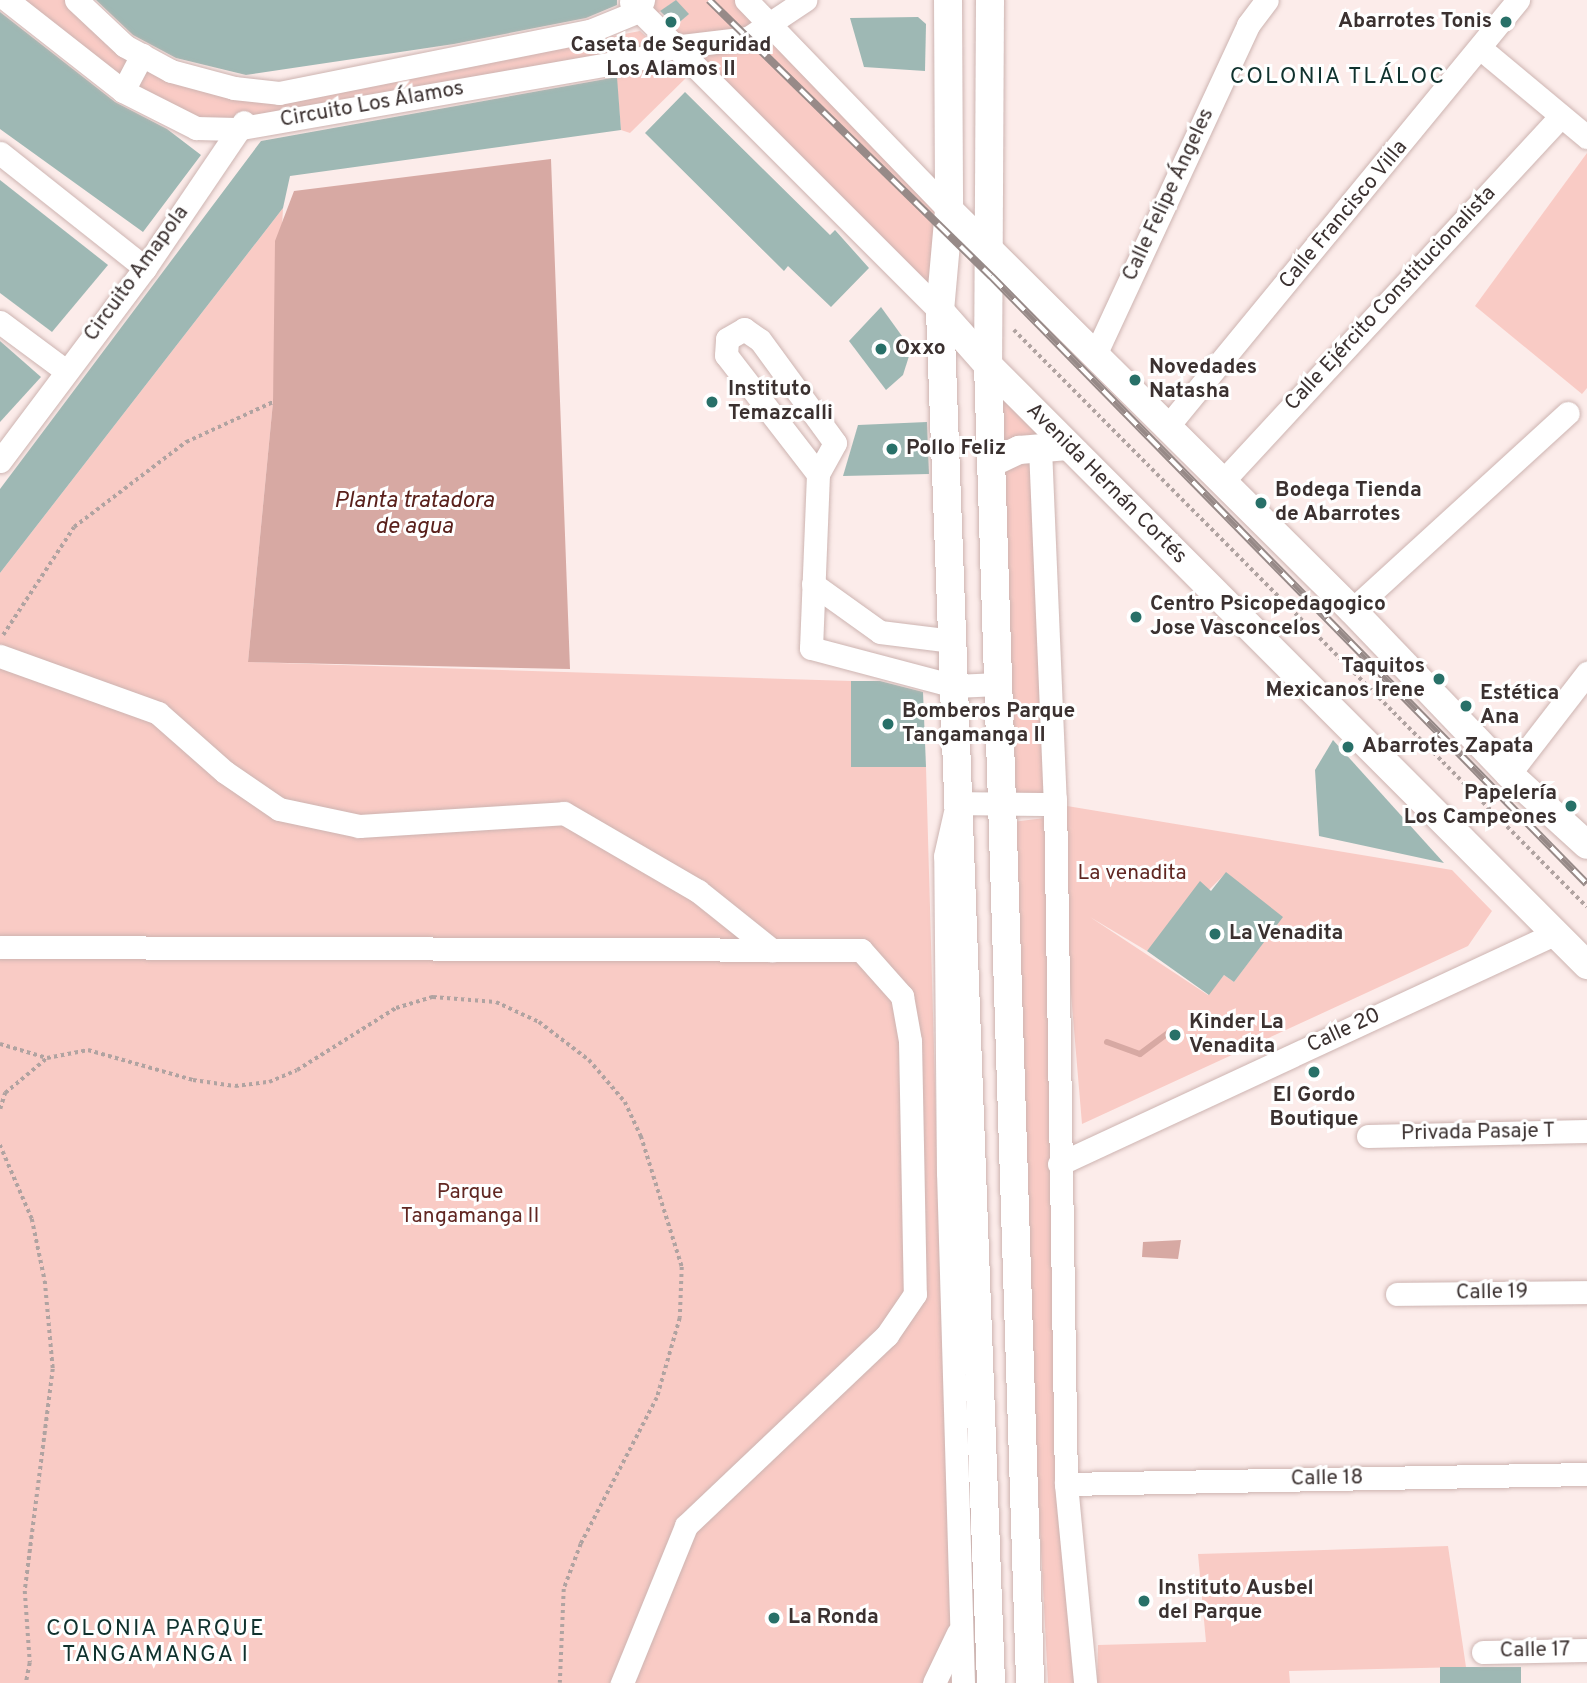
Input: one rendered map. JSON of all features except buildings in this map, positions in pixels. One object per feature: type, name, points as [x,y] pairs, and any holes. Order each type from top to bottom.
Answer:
[{"type":"main road","points":[[948,0],[949,211],[940,310],[955,686],[960,1173],[986,1549],[991,1683]]},
{"type":"main road","points":[[990,0],[988,365],[1030,1683]]},
{"type":"main road","points":[[949,211],[1352,610],[1508,774],[1587,845]]},
{"type":"main road","name":"Avenida Hernán Cortés","points":[[940,310],[1054,447],[1587,965]]},
{"type":"main road","points":[[991,463],[1019,450],[1054,447]]},
{"type":"street","name":"Circuito Los Álamos","points":[[7,0],[123,91],[197,128],[236,129],[638,59],[673,47],[748,38],[805,0]]},
{"type":"street","name":"Circuito Los Álamos","points":[[76,0],[142,55],[183,74],[234,88],[279,93],[590,31],[637,4]]},
{"type":"street","points":[[746,0],[949,211]]},
{"type":"street","name":"Calle Felipe Ángeles","points":[[1095,355],[1248,25],[1267,0]]},
{"type":"street","name":"Calle Francisco Villa","points":[[1167,428],[1518,0]]},
{"type":"street","name":"Avenida Hernán Cortés","points":[[637,4],[673,47],[940,310]]},
{"type":"street","points":[[1480,48],[1587,138]]},
{"type":"street","points":[[123,91],[142,55]]},
{"type":"street","name":"Circuito Amapola","points":[[0,461],[145,268],[236,129],[279,93]]},
{"type":"street","name":"Calle Ejército Constitucionalista","points":[[1222,482],[1560,116]]},
{"type":"street","points":[[0,153],[145,268]]},
{"type":"street","points":[[0,322],[66,371]]},
{"type":"street","points":[[818,474],[726,355],[727,339],[744,329],[760,340],[835,443],[818,474],[811,648],[955,686],[998,684]]},
{"type":"street","points":[[1352,610],[1568,413]]},
{"type":"street","points":[[1054,447],[1059,1164],[1066,1484],[1085,1683]]},
{"type":"street","points":[[813,584],[880,632],[952,641]]},
{"type":"street","points":[[0,656],[158,713],[225,772],[279,809],[359,826],[564,813],[698,891],[772,950]]},
{"type":"street","points":[[1508,774],[1587,673]]},
{"type":"street","points":[[957,803],[1003,806],[1055,804]]},
{"type":"street","name":"Calle 20","points":[[1059,1164],[1554,934]]},
{"type":"street","points":[[0,947],[861,950],[902,996],[910,1041],[915,1294],[887,1335],[686,1526],[622,1683]]},
{"type":"street","name":"Privada Pasaje T","points":[[1368,1136],[1587,1131]]},
{"type":"street","points":[[960,1173],[958,1551],[963,1683]]},
{"type":"street","name":"Calle 19","points":[[1398,1294],[1587,1292]]},
{"type":"street","name":"Calle 18","points":[[1066,1484],[1587,1474]]},
{"type":"street","points":[[958,1551],[986,1549]]},
{"type":"street","points":[[934,1683],[960,1630]]},
{"type":"street","name":"Calle 17","points":[[1483,1652],[1587,1650]]},
{"type":"path","points":[[990,307],[1587,907]]},
{"type":"path","points":[[0,640],[74,527],[186,442],[273,402]]},
{"type":"path","points":[[0,1044],[47,1058],[88,1050],[193,1080],[235,1086],[270,1082],[297,1070],[396,1008],[433,997],[496,1002],[539,1022],[589,1060],[625,1102],[642,1136],[682,1267],[680,1318],[657,1398],[581,1544],[564,1589],[560,1683]]},
{"type":"path","points":[[0,1110],[5,1093],[47,1058]]},
{"type":"path","points":[[0,1145],[32,1219],[45,1281],[53,1369],[26,1580],[30,1663],[26,1683]]},
{"type":"green space","points":[[23,0],[68,0],[134,59],[266,102],[640,31],[662,51],[253,126],[196,121],[116,76]]},
{"type":"green space","points":[[640,0],[740,0],[760,22],[687,45],[672,29],[688,14],[675,1],[655,15]]},
{"type":"green space","points":[[771,33],[938,209],[930,290],[699,57],[750,45]]},
{"type":"green space","points":[[683,61],[692,72],[630,133],[621,130],[616,74]]},
{"type":"green space","points":[[1587,153],[1587,388],[1582,394],[1475,306]]},
{"type":"green space","name":"Parque Tangamanga II","points":[[283,208],[273,402],[248,662],[851,681],[852,767],[926,767],[952,1683],[0,1683],[0,573]]},
{"type":"green space","points":[[1002,392],[1048,439],[998,448]]},
{"type":"green space","points":[[1042,458],[1054,799],[1016,800],[1004,459]]},
{"type":"green space","name":"La venadita","points":[[1055,804],[1452,870],[1492,911],[1468,946],[1082,1124]],"holes":[[[1226,873],[1282,917],[1234,982],[1224,975],[1208,995],[1090,917],[1147,951]]]},
{"type":"green space","points":[[1045,818],[1078,1683],[1048,1683],[1003,823]]},
{"type":"green space","points":[[1448,1546],[1466,1667],[1289,1671],[1290,1683],[1097,1683],[1098,1645],[1206,1642],[1198,1554]]},
{"type":"water","name":"Planta tratadora de agua","points":[[551,159],[570,669],[248,662],[273,402],[275,241],[294,191]]},
{"type":"water","points":[[1181,1240],[1178,1259],[1142,1257],[1143,1242]]},
{"type":"waterway","points":[[1107,1042],[1140,1054],[1167,1034]]},
{"type":"railway","points":[[709,0],[991,276],[1587,884]]},
{"type":"place","name":"Caseta de Seguridad Los Alamos II","points":[[671,22]]},
{"type":"place","name":"Abarrotes Tonis","points":[[1506,22]]},
{"type":"place","name":"Oxxo","points":[[881,349]]},
{"type":"place","name":"Novedades Natasha","points":[[1135,380]]},
{"type":"place","name":"Instituto Temazcalli","points":[[712,402]]},
{"type":"place","name":"Pollo Feliz","points":[[892,449]]},
{"type":"place","name":"Bodega Tienda de Abarrotes","points":[[1261,503]]},
{"type":"place","name":"Centro Psicopedagogico Jose Vasconcelos","points":[[1136,617]]},
{"type":"place","name":"Taquitos Mexicanos Irene","points":[[1439,679]]},
{"type":"place","name":"Estética Ana","points":[[1466,706]]},
{"type":"place","name":"Bomberos Parque Tangamanga II","points":[[888,724]]},
{"type":"place","name":"Abarrotes Zapata","points":[[1348,747]]},
{"type":"place","name":"Papelería Los Campeones","points":[[1571,806]]},
{"type":"place","name":"La Venadita","points":[[1215,934]]},
{"type":"place","name":"Kinder La Venadita","points":[[1175,1035]]},
{"type":"place","name":"El Gordo Boutique","points":[[1314,1072]]},
{"type":"place","name":"Instituto Ausbel del Parque","points":[[1144,1601]]},
{"type":"place","name":"La Ronda","points":[[774,1618]]},
{"type":"district","name":"COLONIA TLÁLOC","points":[[1338,78]]},
{"type":"district","name":"COLONIA PARQUE TANGAMANGA I","points":[[156,1643]]}]
